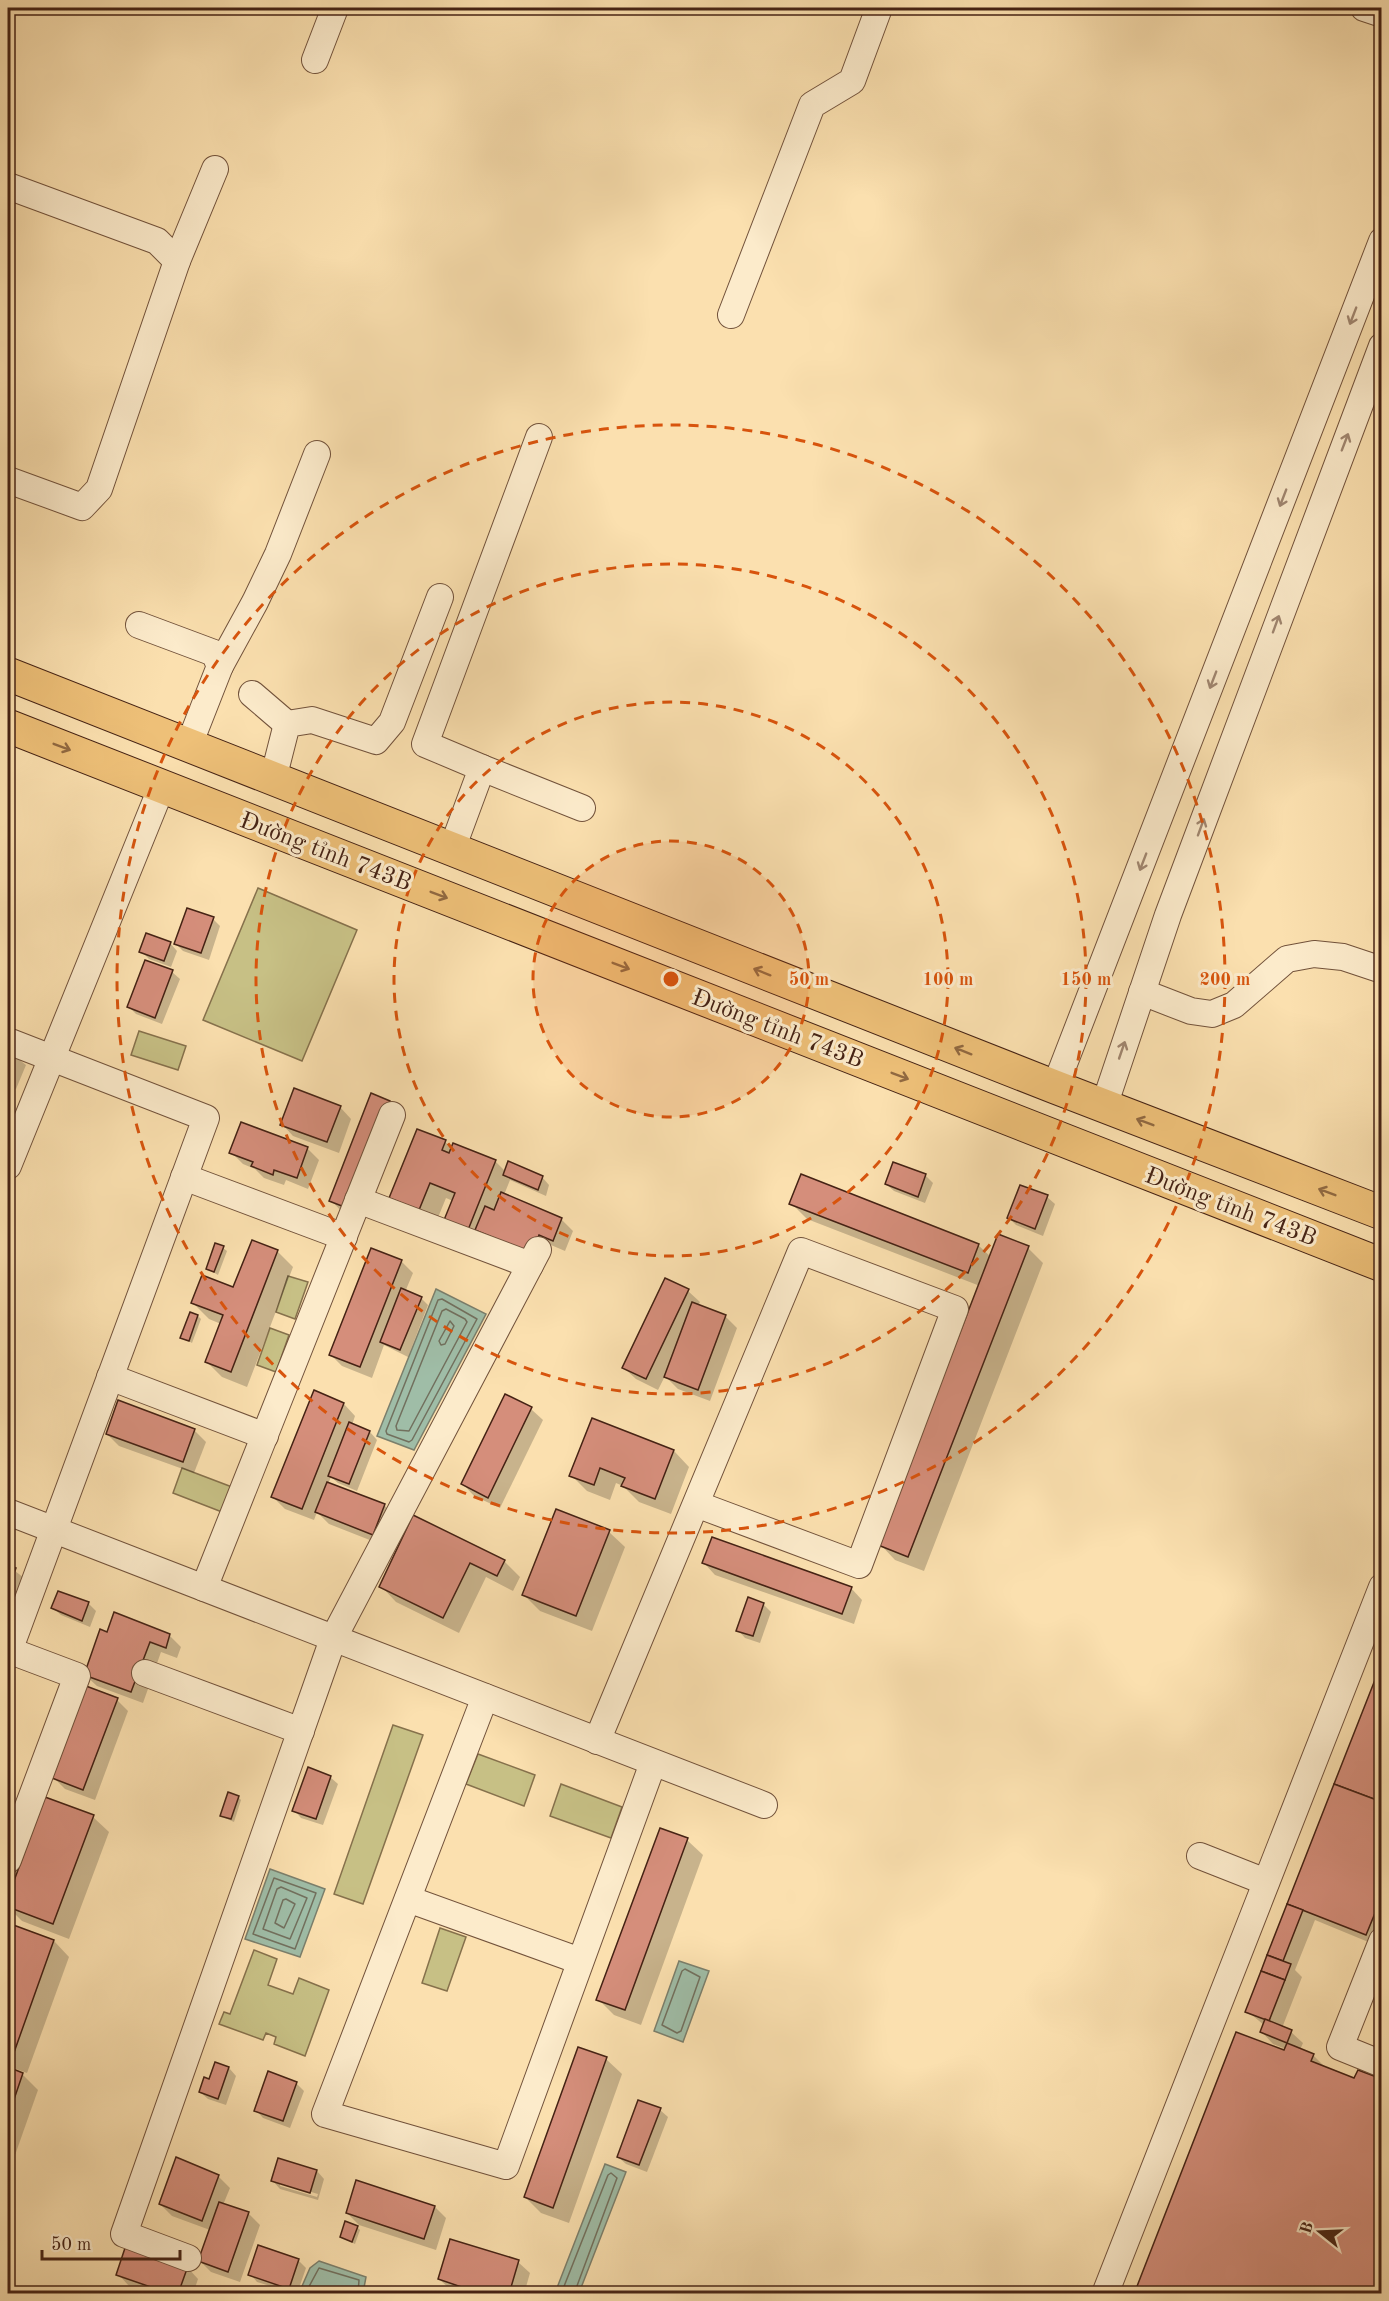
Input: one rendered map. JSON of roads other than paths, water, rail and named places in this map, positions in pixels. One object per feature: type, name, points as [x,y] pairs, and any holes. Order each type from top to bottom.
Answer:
[{"type":"main road","name":"Đường tỉnh 743B","points":[[8,674],[1055,1087],[1382,1213]]},
{"type":"main road","name":"Đường tỉnh 743B","points":[[8,726],[1382,1265]]},
{"type":"main road","points":[[162,786],[184,744]]},
{"type":"street","points":[[315,60],[335,8]]},
{"type":"street","points":[[731,315],[812,105],[852,81],[879,8]]},
{"type":"street","points":[[1364,8],[1382,14]]},
{"type":"street","points":[[8,480],[82,507],[99,489],[177,261],[216,169]]},
{"type":"street","points":[[8,186],[157,242],[177,261]]},
{"type":"street","points":[[1055,1087],[1382,242]]},
{"type":"street","points":[[1104,1106],[1168,915],[1298,563],[1382,346]]},
{"type":"street","points":[[539,437],[425,744],[582,808]]},
{"type":"street","points":[[184,744],[220,666],[278,554],[317,454]]},
{"type":"street","points":[[1262,553],[1298,563]]},
{"type":"street","points":[[252,694],[287,724],[312,720],[376,741],[392,722],[440,597]]},
{"type":"street","points":[[140,625],[214,653],[220,666]]},
{"type":"street","points":[[273,778],[287,724]]},
{"type":"street","points":[[452,849],[482,768]]},
{"type":"street","points":[[8,1167],[17,1115],[51,1058],[162,786]]},
{"type":"street","points":[[1142,992],[1191,1011],[1212,1014],[1234,1005],[1287,959],[1314,954],[1343,957],[1382,970]]},
{"type":"street","points":[[8,1041],[206,1118],[8,1650],[77,1676],[8,1860]]},
{"type":"street","points":[[204,1588],[392,1116]]},
{"type":"street","points":[[184,1177],[344,1237]]},
{"type":"street","points":[[188,2258],[124,2234],[333,1639],[534,1258],[358,1200]]},
{"type":"street","points":[[597,1741],[801,1251],[955,1309],[860,1564],[696,1504]]},
{"type":"street","points":[[110,1377],[265,1436]]},
{"type":"street","points":[[8,1512],[764,1805]]},
{"type":"street","points":[[1105,2294],[1382,1587]]},
{"type":"street","points":[[145,1673],[301,1731]]},
{"type":"street","points":[[485,1698],[325,2114],[506,2166],[653,1763]]},
{"type":"street","points":[[1200,1856],[1266,1882]]},
{"type":"street","points":[[408,1899],[580,1961]]},
{"type":"street","points":[[1382,1941],[1340,2047],[1382,2064]]},
{"type":"water","points":[[436,1289],[486,1314],[414,1450],[377,1436]]},
{"type":"water","points":[[270,1869],[325,1889],[300,1957],[245,1939]]},
{"type":"water","points":[[679,1961],[709,1971],[683,2042],[654,2031]]},
{"type":"water","points":[[605,2164],[626,2172],[579,2293],[555,2293]]},
{"type":"water","points":[[319,2261],[366,2277],[363,2293],[299,2293],[310,2268]]}]
